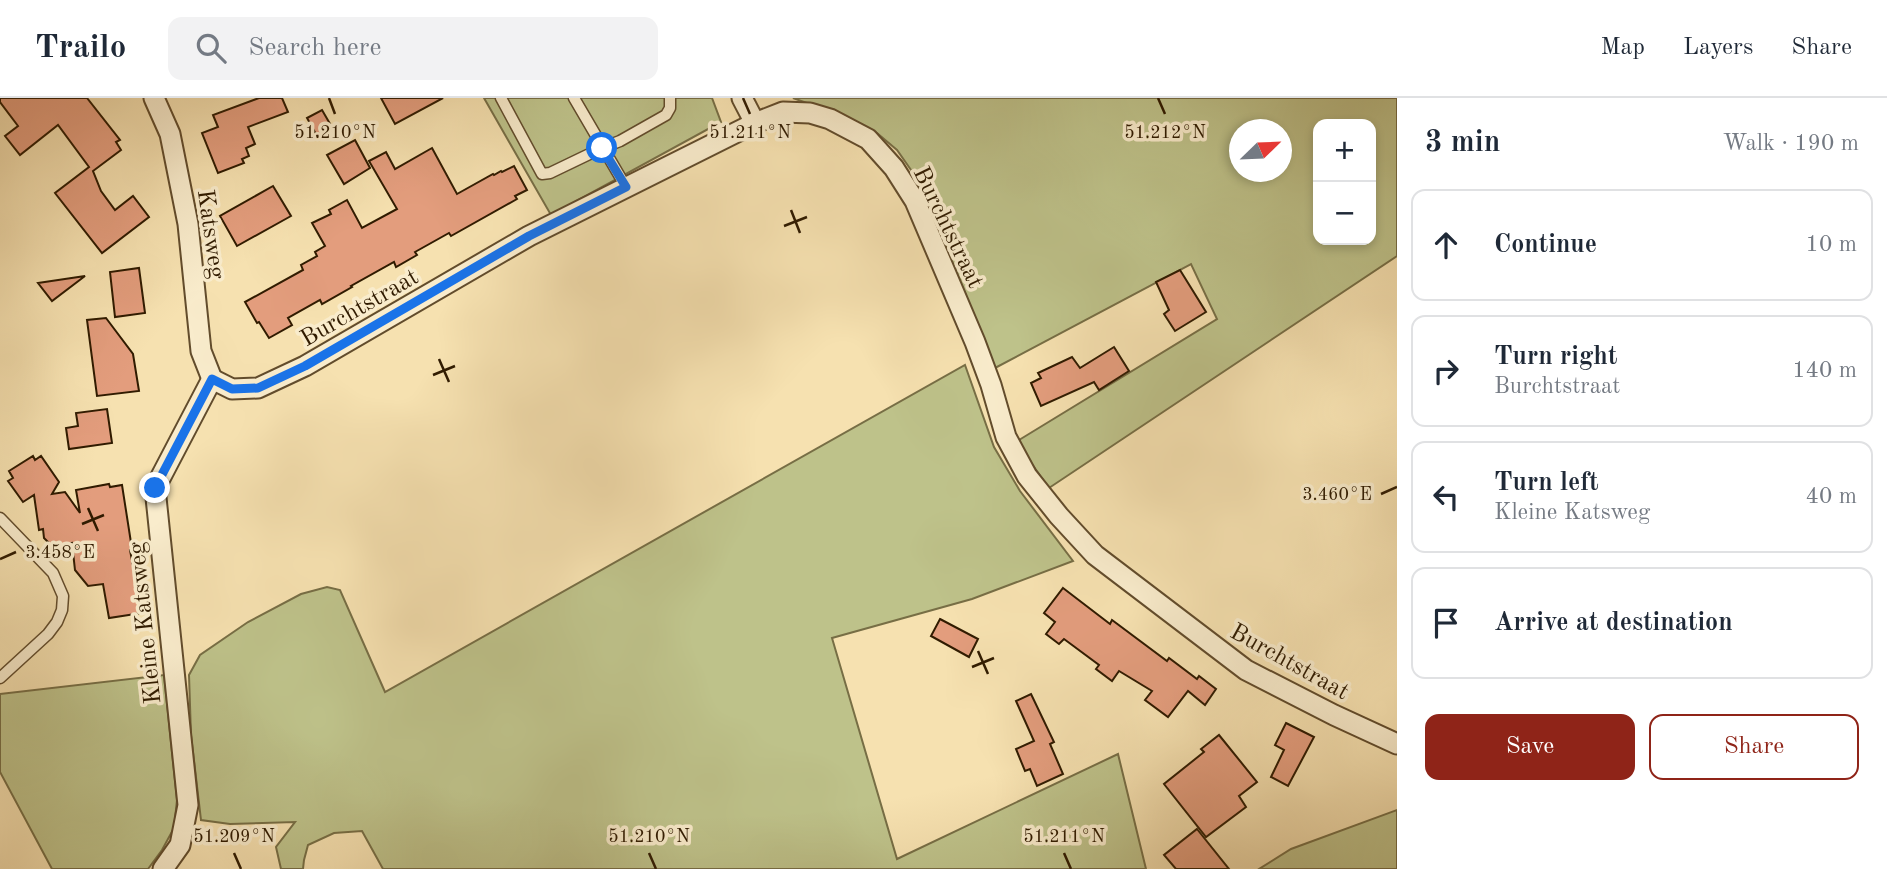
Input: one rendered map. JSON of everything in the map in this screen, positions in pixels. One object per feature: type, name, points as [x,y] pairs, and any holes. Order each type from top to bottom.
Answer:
[{"type":"street","name":"Katsweg","points":[[154,98],[170,134],[188,224],[201,351],[212,379]]},
{"type":"street","points":[[742,98],[755,123]]},
{"type":"street","name":"Burchtstraat","points":[[212,379],[232,389],[258,388],[305,366],[529,236],[755,123],[783,112],[810,113],[830,119],[868,139],[894,168],[915,201],[975,342],[1006,437],[1027,476],[1059,516],[1095,555],[1246,670],[1397,744]]},
{"type":"street","name":"Kleine Katsweg","points":[[163,869],[180,845],[188,804],[155,488],[212,379]]},
{"type":"lane","points":[[501,98],[542,174],[550,173],[620,141],[666,115],[670,108],[670,98]]},
{"type":"lane","points":[[574,98],[626,187]]},
{"type":"lane","points":[[0,518],[53,573],[63,596],[62,610],[48,634],[0,678]]},
{"type":"green space","points":[[484,98],[712,98],[721,122],[551,215]]},
{"type":"green space","points":[[793,98],[1397,98],[1397,256],[1049,488],[1029,460],[1019,440],[1217,319],[1191,264],[995,368],[911,170],[897,150],[877,133],[848,118]]},
{"type":"green space","points":[[965,365],[994,447],[1020,491],[1073,561],[972,599],[832,638],[897,859],[1118,754],[1146,869],[383,869],[362,831],[334,833],[308,845],[303,869],[281,869],[276,847],[295,822],[230,824],[201,820],[191,735],[189,675],[200,655],[248,622],[301,594],[327,587],[340,590],[385,692]]},
{"type":"green space","points":[[164,675],[177,800],[174,828],[162,850],[148,869],[52,869],[0,772],[0,694]]},
{"type":"green space","points":[[1397,810],[1397,869],[1259,869],[1291,849]]},
{"type":"building","points":[[0,98],[87,98],[120,140],[116,142],[121,150],[93,171],[101,191],[115,210],[133,196],[149,217],[102,253],[55,193],[89,167],[58,125],[20,155],[5,136],[18,126],[0,102]]},
{"type":"building","points":[[259,98],[282,98],[288,112],[248,127],[255,144],[246,148],[249,156],[242,159],[244,163],[218,173],[202,133],[218,127],[213,115]]},
{"type":"building","points":[[381,98],[443,98],[395,124]]},
{"type":"building","points":[[322,110],[333,129],[317,136],[307,118]]},
{"type":"building","points":[[355,140],[370,168],[344,184],[327,155]]},
{"type":"building","points":[[432,148],[457,194],[514,166],[527,190],[515,196],[517,199],[451,236],[449,233],[415,252],[417,255],[396,267],[394,262],[322,304],[320,300],[288,318],[292,325],[269,338],[245,302],[303,270],[301,265],[317,256],[315,252],[325,246],[312,223],[331,214],[329,210],[347,200],[362,228],[397,209],[369,161],[386,152],[395,169]]},
{"type":"building","points":[[273,186],[291,216],[237,246],[220,216]]},
{"type":"building","points":[[139,268],[145,313],[115,317],[110,272]]},
{"type":"building","points":[[1180,270],[1206,312],[1175,331],[1164,314],[1169,310],[1156,282]]},
{"type":"building","points":[[85,276],[52,301],[38,283]]},
{"type":"building","points":[[106,318],[133,354],[139,391],[97,396],[87,320]]},
{"type":"building","points":[[1114,347],[1129,371],[1099,390],[1094,382],[1041,406],[1031,383],[1041,378],[1038,373],[1072,357],[1080,368]]},
{"type":"building","points":[[107,409],[112,443],[69,449],[66,428],[78,426],[76,413]]},
{"type":"building","points":[[33,456],[35,460],[41,456],[59,482],[52,494],[65,492],[80,513],[76,490],[109,484],[110,487],[122,485],[132,549],[130,550],[142,613],[109,618],[103,584],[88,586],[75,570],[72,543],[52,546],[44,538],[43,529],[39,530],[34,495],[23,502],[8,481],[13,478],[9,471]]},
{"type":"building","points":[[1063,588],[1110,624],[1112,620],[1167,661],[1169,658],[1197,679],[1199,676],[1216,689],[1205,705],[1188,691],[1168,717],[1145,700],[1152,691],[1119,671],[1112,681],[1096,669],[1099,665],[1064,639],[1059,644],[1046,634],[1055,622],[1044,613]]},
{"type":"building","points":[[940,619],[978,639],[969,657],[931,636]]},
{"type":"building","points":[[1031,694],[1054,742],[1050,744],[1063,774],[1037,786],[1030,769],[1025,771],[1016,749],[1034,741],[1016,701]]},
{"type":"building","points":[[1286,723],[1314,737],[1288,786],[1271,777],[1284,750],[1275,745]]},
{"type":"building","points":[[1219,735],[1257,782],[1239,796],[1246,807],[1206,837],[1164,784],[1204,752],[1201,749]]},
{"type":"building","points":[[1197,829],[1229,869],[1176,869],[1164,855]]},
{"type":"route","points":[[155,488],[212,379],[232,389],[258,388],[305,366],[529,236],[626,187],[602,148]]}]
